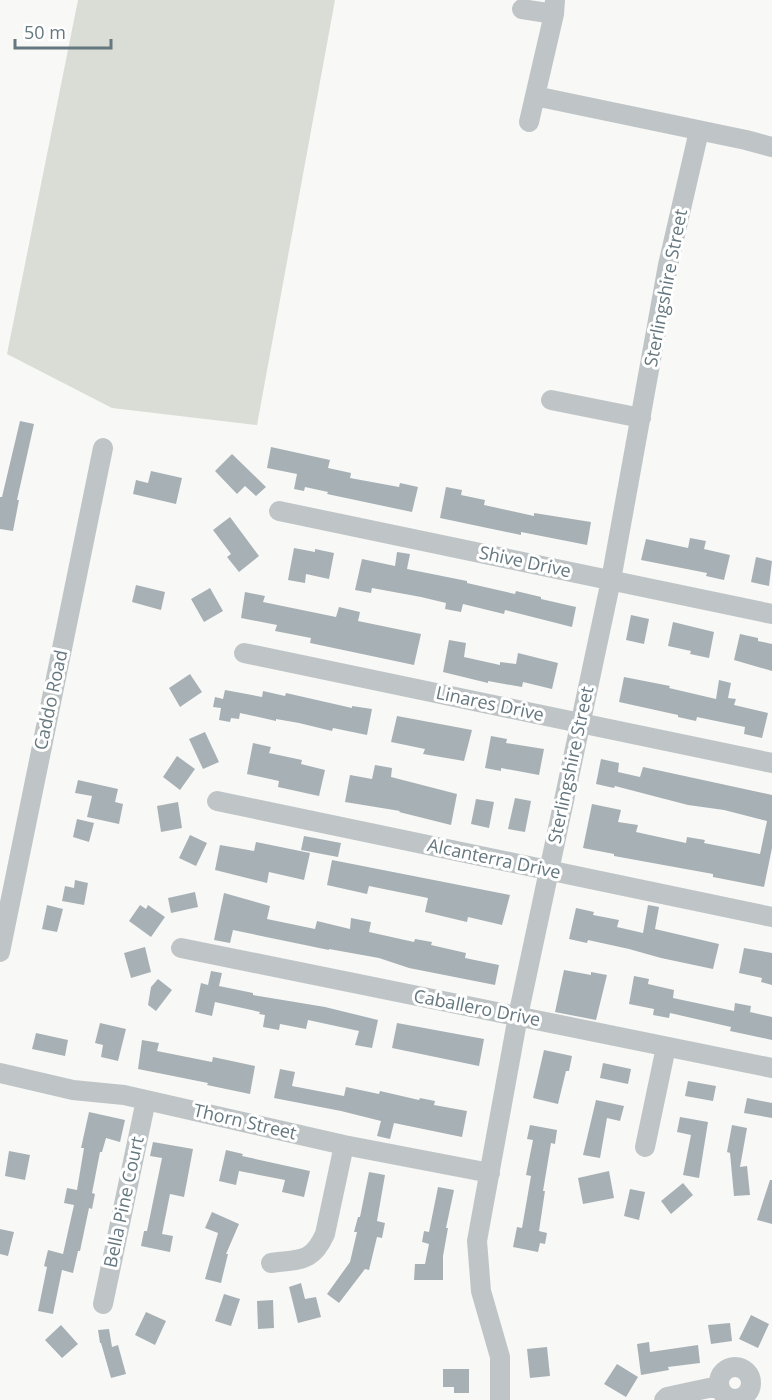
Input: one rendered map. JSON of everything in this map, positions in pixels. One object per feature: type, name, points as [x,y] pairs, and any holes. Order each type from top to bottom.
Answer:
[{"type":"street","points":[[522,9],[554,7],[529,122]]},
{"type":"street","points":[[535,96],[772,147]]},
{"type":"street","name":"Sterlingshire Street","points":[[500,1400],[500,1357],[481,1291],[477,1241],[518,1016],[611,580],[668,265],[699,131]]},
{"type":"street","points":[[551,400],[641,418]]},
{"type":"street","name":"Caddo Road","points":[[0,952],[103,448]]},
{"type":"street","name":"Shive Drive","points":[[279,511],[772,614]]},
{"type":"street","name":"Linares Drive","points":[[244,653],[772,763]]},
{"type":"street","name":"Alcanterra Drive","points":[[217,801],[772,917]]},
{"type":"street","name":"Caballero Drive","points":[[181,948],[772,1068]]},
{"type":"street","points":[[645,1147],[666,1047]]},
{"type":"street","name":"Thorn Street","points":[[0,1073],[73,1090],[124,1095],[344,1145],[490,1173]]},
{"type":"street","name":"Bella Pine Court","points":[[103,1304],[146,1100]]},
{"type":"street","points":[[271,1263],[301,1259],[314,1254],[320,1246],[326,1234],[344,1145]]},
{"type":"street","points":[[664,1400],[667,1397],[718,1386]]},
{"type":"shaded area","points":[[78,0],[335,0],[257,425],[112,408],[7,354]]},
{"type":"building","points":[[20,421],[34,424],[17,500],[19,500],[13,531],[0,529],[0,497],[2,497]]},
{"type":"building","points":[[271,447],[330,460],[328,468],[351,473],[350,478],[399,487],[400,483],[418,487],[412,512],[327,494],[328,492],[305,487],[304,491],[294,489],[297,474],[267,468]]},
{"type":"building","points":[[232,454],[266,487],[256,496],[245,486],[237,494],[215,471]]},
{"type":"building","points":[[151,471],[182,478],[176,504],[133,494],[136,480],[148,483]]},
{"type":"building","points":[[446,487],[462,490],[461,495],[485,500],[484,505],[534,516],[534,513],[591,522],[587,545],[521,532],[521,535],[440,518]]},
{"type":"building","points":[[230,517],[259,556],[239,572],[227,557],[231,554],[213,530]]},
{"type":"building","points":[[690,538],[706,541],[704,549],[730,555],[724,580],[706,576],[707,573],[641,560],[646,539],[688,548]]},
{"type":"building","points":[[294,548],[334,553],[329,579],[306,574],[305,583],[288,580]]},
{"type":"building","points":[[397,552],[410,554],[407,569],[467,581],[467,583],[515,594],[516,591],[576,607],[572,627],[505,610],[504,614],[463,604],[461,612],[445,609],[446,603],[421,597],[372,588],[371,593],[355,590],[362,559],[395,566]]},
{"type":"building","points":[[756,557],[772,561],[769,586],[751,582]]},
{"type":"building","points":[[136,585],[165,592],[161,610],[132,602]]},
{"type":"building","points":[[210,588],[223,611],[204,622],[191,599]]},
{"type":"building","points":[[245,592],[265,596],[263,602],[336,617],[339,607],[360,612],[358,621],[421,634],[414,665],[310,643],[311,638],[275,631],[277,625],[241,618]]},
{"type":"building","points":[[631,615],[649,619],[644,644],[626,640]]},
{"type":"building","points":[[673,622],[714,632],[709,658],[668,646]]},
{"type":"building","points":[[740,634],[772,644],[772,671],[734,660]]},
{"type":"building","points":[[449,640],[466,643],[464,657],[500,665],[500,662],[516,664],[518,653],[558,663],[552,689],[523,682],[522,687],[488,681],[488,683],[443,672]]},
{"type":"building","points":[[190,674],[202,692],[180,707],[169,688]]},
{"type":"building","points":[[624,677],[670,686],[669,688],[716,699],[719,680],[731,683],[728,698],[736,699],[734,705],[768,713],[762,738],[744,734],[745,727],[697,717],[696,721],[619,702]]},
{"type":"building","points":[[225,690],[262,697],[263,691],[285,696],[286,693],[352,708],[352,706],[372,709],[367,735],[333,728],[332,731],[240,713],[239,719],[231,718],[230,722],[219,720],[221,708],[213,707],[215,697],[223,699]]},
{"type":"building","points":[[397,716],[472,730],[464,761],[423,754],[425,749],[391,742]]},
{"type":"building","points":[[205,732],[219,762],[203,769],[189,739]]},
{"type":"building","points":[[491,736],[507,739],[506,743],[544,749],[539,775],[501,768],[501,771],[485,768]]},
{"type":"building","points":[[253,743],[271,747],[269,753],[302,760],[301,764],[325,770],[319,796],[278,787],[279,781],[247,774]]},
{"type":"building","points":[[177,756],[195,769],[180,790],[163,777]]},
{"type":"building","points":[[601,759],[619,763],[618,772],[640,777],[643,767],[772,795],[772,848],[764,887],[713,877],[713,874],[583,848],[592,804],[621,810],[618,822],[638,825],[636,832],[686,843],[687,837],[705,840],[704,843],[760,854],[767,821],[724,810],[688,805],[615,786],[614,788],[596,784]]},
{"type":"building","points":[[375,765],[392,768],[391,777],[457,794],[451,825],[400,811],[345,802],[350,775],[372,779]]},
{"type":"building","points":[[78,780],[118,789],[115,802],[123,804],[119,824],[87,817],[92,796],[75,793]]},
{"type":"building","points":[[515,798],[531,801],[525,832],[508,829]]},
{"type":"building","points":[[476,799],[494,802],[489,828],[471,824]]},
{"type":"building","points":[[178,802],[182,828],[161,832],[157,806]]},
{"type":"building","points":[[77,819],[94,823],[89,842],[73,837]]},
{"type":"building","points":[[190,835],[207,843],[196,866],[179,858]]},
{"type":"building","points":[[304,836],[341,843],[338,857],[301,850]]},
{"type":"building","points":[[256,842],[310,853],[304,880],[269,872],[267,883],[215,870],[220,845],[254,851]]},
{"type":"building","points":[[332,860],[510,895],[502,925],[468,917],[467,922],[425,912],[428,898],[369,886],[367,894],[327,885]]},
{"type":"building","points":[[75,880],[88,883],[84,905],[62,901],[65,886],[74,888]]},
{"type":"building","points":[[195,892],[198,907],[171,913],[168,898]]},
{"type":"building","points":[[224,893],[270,906],[267,919],[315,929],[317,921],[350,929],[351,918],[371,922],[369,932],[414,942],[415,939],[432,942],[431,945],[466,953],[465,958],[499,965],[495,985],[409,968],[379,958],[233,930],[230,943],[214,940]]},
{"type":"building","points":[[47,905],[63,909],[57,932],[42,929]]},
{"type":"building","points":[[140,905],[146,909],[148,905],[165,917],[151,937],[129,921]]},
{"type":"building","points":[[648,905],[659,907],[655,929],[719,944],[713,969],[588,940],[587,943],[569,939],[576,908],[594,912],[593,915],[619,920],[617,927],[643,933]]},
{"type":"building","points":[[145,947],[151,972],[131,978],[124,953]]},
{"type":"building","points":[[744,948],[772,953],[772,985],[761,982],[762,978],[739,973]]},
{"type":"building","points":[[564,970],[591,975],[591,972],[607,975],[596,1020],[555,1012]]},
{"type":"building","points":[[211,971],[222,973],[219,986],[378,1020],[372,1048],[355,1045],[359,1031],[308,1020],[306,1029],[280,1024],[279,1030],[263,1027],[265,1015],[259,1014],[260,1012],[215,1002],[212,1016],[195,1012],[201,983],[208,985]]},
{"type":"building","points":[[634,976],[649,979],[648,984],[674,990],[673,998],[734,1011],[735,1003],[751,1006],[750,1012],[772,1017],[772,1040],[730,1031],[731,1027],[670,1013],[669,1018],[653,1015],[654,1009],[629,1004]]},
{"type":"building","points":[[158,979],[172,990],[156,1011],[148,1005],[151,987]]},
{"type":"building","points":[[100,1023],[126,1029],[118,1061],[101,1057],[103,1045],[95,1043]]},
{"type":"building","points":[[397,1023],[484,1039],[479,1066],[392,1048]]},
{"type":"building","points":[[36,1033],[68,1040],[65,1056],[32,1049]]},
{"type":"building","points":[[142,1040],[159,1043],[157,1051],[212,1062],[213,1057],[255,1066],[250,1094],[138,1069]]},
{"type":"building","points":[[544,1050],[572,1056],[558,1104],[533,1098]]},
{"type":"building","points":[[603,1063],[631,1069],[628,1084],[600,1078]]},
{"type":"building","points":[[280,1069],[295,1072],[292,1086],[344,1096],[346,1087],[379,1094],[380,1091],[419,1100],[420,1098],[435,1101],[434,1105],[467,1111],[462,1137],[394,1123],[390,1139],[377,1136],[381,1121],[274,1098]]},
{"type":"building","points":[[688,1081],[716,1086],[713,1101],[685,1096]]},
{"type":"building","points":[[747,1098],[772,1103],[772,1118],[744,1113]]},
{"type":"building","points":[[596,1100],[624,1106],[620,1121],[607,1118],[600,1158],[583,1155]]},
{"type":"building","points":[[89,1112],[125,1120],[120,1142],[106,1138],[102,1152],[100,1152],[92,1193],[95,1194],[92,1209],[89,1208],[73,1273],[62,1270],[53,1314],[38,1311],[48,1250],[63,1254],[74,1205],[64,1203],[67,1188],[77,1190],[84,1148],[81,1148]]},
{"type":"building","points":[[680,1117],[708,1122],[699,1178],[683,1175],[691,1135],[677,1132]]},
{"type":"building","points":[[530,1125],[557,1130],[555,1144],[551,1143],[539,1231],[547,1233],[545,1244],[540,1243],[538,1252],[513,1247],[517,1227],[522,1228],[531,1176],[526,1175],[533,1140],[527,1139]]},
{"type":"building","points":[[732,1125],[747,1128],[740,1167],[747,1166],[750,1195],[734,1196],[730,1153],[727,1152]]},
{"type":"building","points":[[153,1142],[193,1149],[184,1197],[170,1194],[162,1234],[173,1236],[170,1252],[141,1246],[144,1231],[147,1231],[162,1158],[150,1156]]},
{"type":"building","points":[[226,1150],[243,1154],[242,1156],[310,1171],[304,1197],[282,1192],[285,1180],[239,1171],[236,1185],[219,1181]]},
{"type":"building","points":[[9,1151],[30,1155],[25,1180],[5,1176]]},
{"type":"building","points":[[609,1171],[614,1198],[583,1204],[578,1178]]},
{"type":"building","points":[[369,1172],[385,1175],[377,1221],[385,1223],[382,1238],[377,1237],[369,1270],[365,1269],[339,1303],[327,1294],[350,1262],[357,1232],[354,1232],[358,1217],[360,1217]]},
{"type":"building","points":[[770,1180],[772,1180],[772,1224],[757,1220]]},
{"type":"building","points":[[683,1183],[693,1195],[671,1214],[661,1201]]},
{"type":"building","points":[[438,1187],[454,1190],[446,1228],[448,1228],[443,1256],[443,1280],[414,1280],[415,1264],[425,1264],[429,1244],[422,1242],[424,1231],[429,1232]]},
{"type":"building","points":[[630,1189],[645,1192],[639,1220],[624,1216]]},
{"type":"building","points":[[212,1212],[239,1224],[226,1254],[228,1254],[221,1283],[205,1279],[218,1233],[205,1228]]},
{"type":"building","points":[[0,1229],[14,1232],[8,1256],[0,1254]]},
{"type":"building","points":[[301,1283],[305,1299],[316,1297],[321,1317],[298,1323],[289,1287]]},
{"type":"building","points":[[224,1294],[240,1299],[231,1326],[215,1321]]},
{"type":"building","points":[[273,1300],[274,1328],[258,1329],[257,1301]]},
{"type":"building","points":[[146,1312],[166,1321],[155,1345],[135,1335]]},
{"type":"building","points":[[751,1315],[769,1324],[758,1348],[739,1339]]},
{"type":"building","points":[[730,1323],[732,1341],[711,1344],[708,1325]]},
{"type":"building","points":[[61,1325],[78,1344],[62,1358],[45,1340]]},
{"type":"building","points":[[109,1329],[112,1347],[118,1345],[126,1374],[111,1378],[98,1330]]},
{"type":"building","points":[[649,1342],[650,1352],[698,1345],[700,1363],[668,1367],[669,1370],[641,1375],[637,1344]]},
{"type":"building","points":[[547,1347],[550,1376],[530,1378],[527,1349]]},
{"type":"building","points":[[617,1364],[638,1377],[626,1397],[604,1384]]},
{"type":"building","points":[[443,1369],[469,1369],[469,1393],[454,1393],[454,1387],[443,1387]]}]
